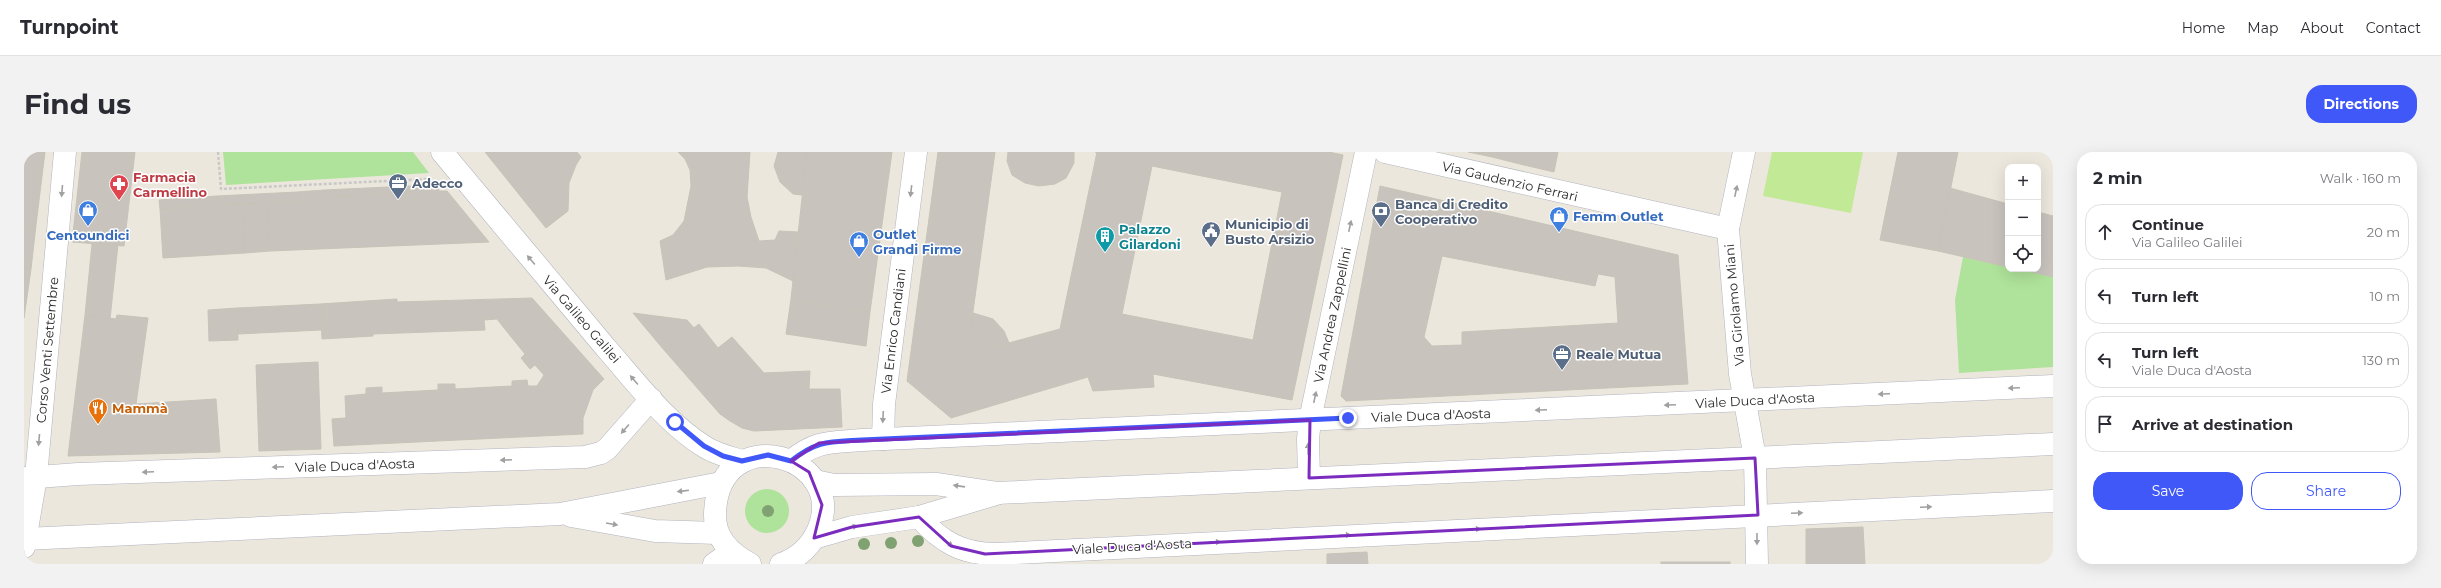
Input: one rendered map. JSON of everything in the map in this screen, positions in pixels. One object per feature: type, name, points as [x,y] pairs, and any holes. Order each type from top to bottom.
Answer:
[{"type":"street","name":"Corso Venti Settembre","points":[[25,542],[30,478],[65,152]]},
{"type":"street","name":"Via Galileo Galilei","points":[[442,152],[547,279],[651,399],[680,428],[704,446],[723,456],[742,461]]},
{"type":"street","name":"Via Enrico Candiani","points":[[883,439],[884,404],[916,152]]},
{"type":"street","name":"Via Andrea Zappellini","points":[[1309,478],[1308,440],[1310,420],[1366,152]]},
{"type":"street","name":"Via Gaudenzio Ferrari","points":[[1385,152],[1728,229]]},
{"type":"street","name":"Via Girolamo Miani","points":[[1744,152],[1728,229],[1743,401],[1755,458],[1758,515],[1757,564]]},
{"type":"street","name":"Viale Duca d'Aosta","points":[[791,461],[807,448],[819,443],[883,439],[2053,386]]},
{"type":"street","name":"Viale Duca d'Aosta","points":[[30,478],[78,474],[585,457],[600,453],[607,449],[651,399]]},
{"type":"street","points":[[815,481],[834,485],[936,484],[997,493],[2053,444]]},
{"type":"street","points":[[740,559],[717,534],[715,502],[721,483],[729,471],[742,461],[768,455],[791,461],[808,472],[815,481],[822,505],[822,517],[807,550]]},
{"type":"street","points":[[25,542],[560,514],[721,483]]},
{"type":"street","points":[[781,564],[795,558],[852,526],[919,517],[997,493]]},
{"type":"street","name":"Viale Duca d'Aosta","points":[[919,517],[939,538],[952,546],[975,554],[996,554],[2053,501]]},
{"type":"street","points":[[560,514],[655,531],[717,534]]},
{"type":"street","points":[[714,564],[740,559]]},
{"type":"path","points":[[218,152],[221,189],[433,179]]},
{"type":"highlighted area","points":[[1310,420],[1309,478],[1755,458],[1758,515],[985,554],[951,546],[919,517],[852,527],[814,538],[822,505],[809,472],[791,461],[819,443]]},
{"type":"green space","points":[[223,152],[413,152],[429,173],[226,185]]},
{"type":"green space","points":[[1772,152],[1863,152],[1851,213],[1763,196]]},
{"type":"green space","points":[[1963,257],[2005,266],[2005,272],[2032,272],[2053,277],[2053,367],[1959,373],[1955,300]]},
{"type":"green space","points":[[763,489],[771,489],[783,495],[789,507],[789,515],[783,527],[771,533],[763,533],[751,527],[745,515],[745,507],[751,495]]},
{"type":"building","points":[[24,152],[45,152],[36,225],[24,224]]},
{"type":"building","points":[[82,152],[135,152],[124,246],[72,242]]},
{"type":"building","points":[[485,152],[500,152],[555,221],[546,228]]},
{"type":"building","points":[[500,152],[577,152],[581,157],[569,183],[568,211],[555,221]]},
{"type":"building","points":[[678,152],[750,152],[747,197],[751,217],[759,241],[775,240],[779,231],[798,232],[793,281],[766,268],[738,266],[707,267],[666,280],[660,241],[673,235],[684,221],[691,186],[690,170],[685,159]]},
{"type":"building","points":[[778,152],[807,152],[802,195],[793,194],[780,182],[774,166]]},
{"type":"building","points":[[807,152],[892,152],[870,312],[791,299]]},
{"type":"building","name":"Palazzo Gilardoni","points":[[938,152],[995,152],[971,326],[994,347],[1060,329],[1097,152],[1329,152],[1343,155],[1292,400],[1153,374],[1154,387],[1093,391],[1088,377],[951,418],[907,381]],"holes":[[[1152,166],[1282,192],[1253,340],[1122,314]]]},
{"type":"building","points":[[1008,152],[1074,152],[1074,163],[1066,178],[1055,184],[1039,186],[1025,183],[1012,175],[1007,161]]},
{"type":"building","points":[[1468,152],[1493,152],[1492,157]]},
{"type":"building","points":[[1493,152],[1526,152],[1524,165],[1492,157]]},
{"type":"building","points":[[1526,152],[1558,152],[1554,172],[1524,165]]},
{"type":"building","points":[[1898,152],[1958,152],[1938,251],[1880,240]]},
{"type":"building","points":[[438,185],[439,191],[447,191],[489,242],[270,251],[267,202],[298,201],[297,192],[324,190],[325,197],[410,192],[410,186]]},
{"type":"building","points":[[410,186],[410,192],[325,197],[324,190]]},
{"type":"building","points":[[1380,186],[1678,255],[1688,384],[1346,401],[1341,396]],"holes":[[[1442,256],[1595,286],[1598,274],[1615,277],[1618,323],[1462,332],[1462,345],[1432,346],[1424,337]]]},
{"type":"building","points":[[1950,188],[2005,203],[2005,266],[1938,251]]},
{"type":"building","points":[[297,192],[298,201],[242,204],[218,205],[217,196]]},
{"type":"building","points":[[217,196],[218,205],[242,204],[245,253],[163,258],[160,209],[187,207],[187,198]]},
{"type":"building","points":[[187,198],[187,207],[160,209],[159,200]]},
{"type":"building","points":[[267,202],[270,251],[245,253],[242,204]]},
{"type":"building","points":[[2041,213],[2053,216],[2053,277],[2032,272],[2041,272]]},
{"type":"building","points":[[24,224],[36,225],[31,269],[24,268]]},
{"type":"building","points":[[92,244],[118,245],[110,319],[85,315]]},
{"type":"building","points":[[24,268],[31,269],[24,318]]},
{"type":"building","points":[[532,298],[604,379],[593,390],[583,418],[583,434],[334,446],[332,419],[346,418],[345,396],[366,394],[366,388],[382,387],[382,393],[438,390],[438,384],[455,384],[455,389],[512,386],[512,381],[527,380],[528,386],[537,386],[544,375],[535,365],[530,369],[521,358],[525,354],[504,328]]},
{"type":"building","points":[[532,298],[504,328],[497,319],[484,320],[485,330],[373,334],[373,336],[322,339],[320,304],[397,299],[397,302]]},
{"type":"building","points":[[791,299],[870,312],[866,346],[786,334]]},
{"type":"building","points":[[320,304],[321,330],[238,334],[237,308]]},
{"type":"building","points":[[237,308],[238,340],[209,341],[208,310]]},
{"type":"building","points":[[633,313],[687,320],[694,328],[664,350]]},
{"type":"building","points":[[973,313],[993,319],[1004,331],[1009,343],[994,347],[971,326]]},
{"type":"building","points":[[85,315],[116,319],[117,315],[148,318],[136,404],[216,399],[220,452],[68,456]]},
{"type":"building","points":[[699,324],[718,348],[732,337],[764,373],[810,371],[809,389],[840,389],[842,427],[754,431],[742,428],[720,414],[664,350]]},
{"type":"building","points":[[318,362],[321,449],[259,451],[256,365]]},
{"type":"building","points":[[1863,527],[1865,564],[1806,564],[1806,529]]},
{"type":"building","points":[[1367,552],[1368,564],[1327,564],[1327,554]]},
{"type":"building","points":[[1661,562],[1730,562],[1730,564],[1661,564]]},
{"type":"place","name":"Adecco","points":[[398,200]]},
{"type":"place","name":"Farmacia Carmellino","points":[[119,201]]},
{"type":"place","name":"Centoundici","points":[[88,227]]},
{"type":"place","name":"Banca di Credito Cooperativo","points":[[1381,228]]},
{"type":"place","name":"Femm Outlet","points":[[1559,233]]},
{"type":"place","name":"Municipio di Busto Arsizio","points":[[1211,248]]},
{"type":"place","name":"Palazzo Gilardoni","points":[[1105,253]]},
{"type":"place","name":"Outlet Grandi Firme","points":[[859,258]]},
{"type":"place","name":"Reale Mutua","points":[[1562,371]]},
{"type":"place","name":"Mammà","points":[[98,425]]},
{"type":"route","points":[[675,422],[680,428],[704,446],[723,456],[742,461],[768,455],[791,461],[807,448],[819,443],[896,438],[1348,418]]}]
